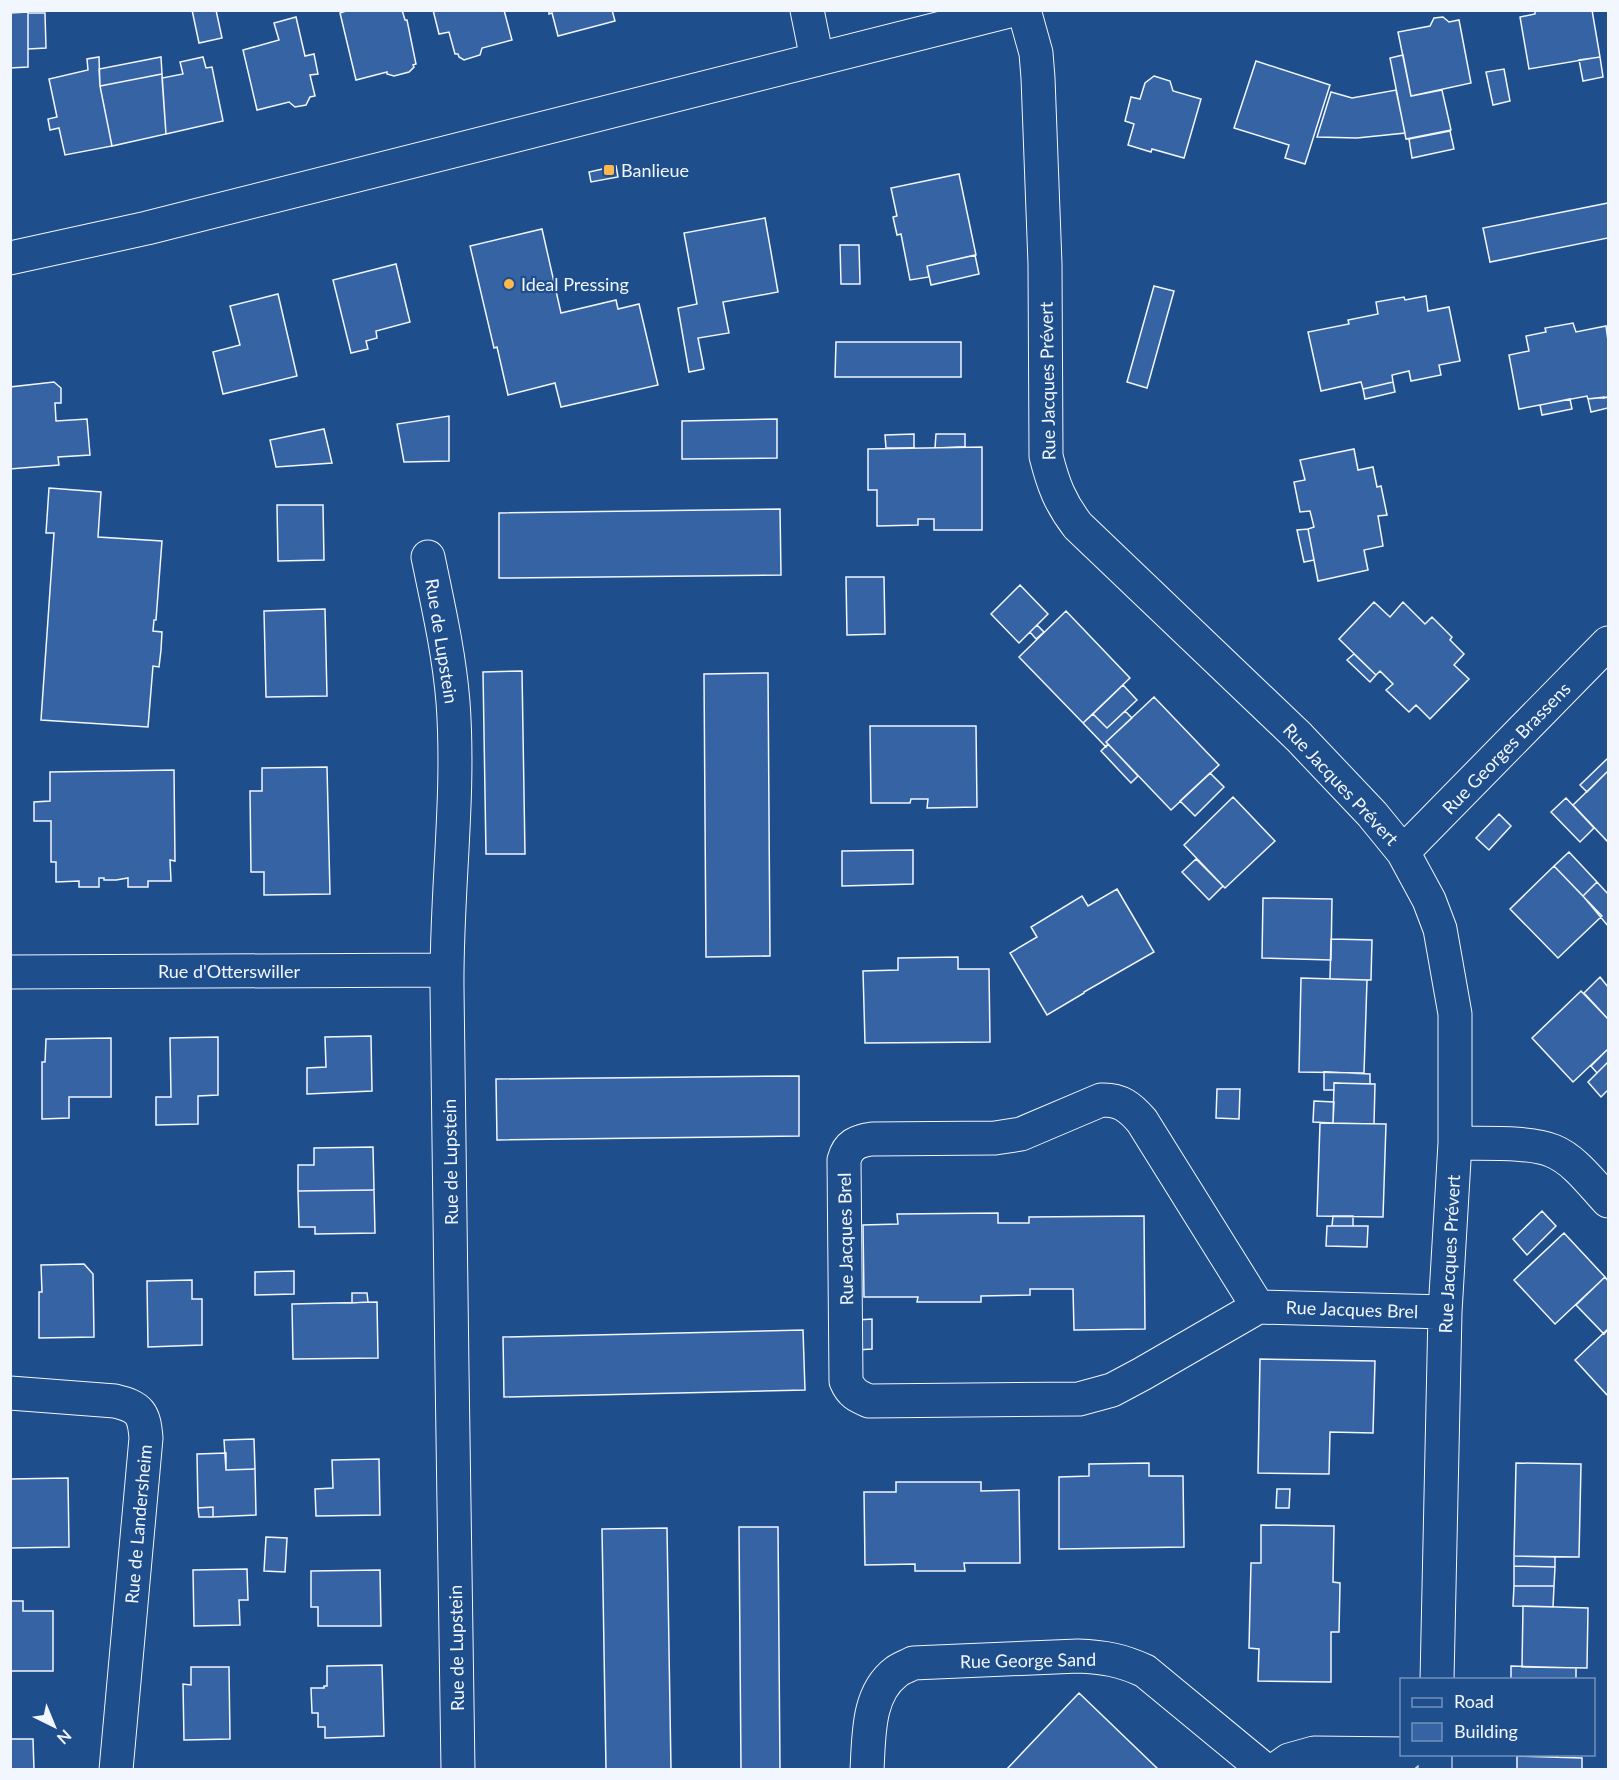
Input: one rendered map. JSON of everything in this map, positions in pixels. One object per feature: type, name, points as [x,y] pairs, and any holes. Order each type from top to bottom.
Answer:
[{"type":"street","points":[[807,10],[817,58]]},
{"type":"street","points":[[10,258],[147,228],[817,58],[927,21],[1013,10]]},
{"type":"street","name":"Rue Jacques Prévert","points":[[1024,10],[1036,53],[1038,78],[1045,264],[1046,456],[1059,496],[1078,526],[1299,737],[1372,814],[1403,852],[1429,900],[1440,929],[1455,1014],[1455,1143],[1445,1312],[1437,1678]]},
{"type":"street","name":"Rue de Lupstein","points":[[428,557],[446,645],[453,703],[454,773],[447,970],[452,1471],[458,1770]]},
{"type":"street","name":"Rue Georges Brassens","points":[[1403,852],[1608,643]]},
{"type":"street","name":"Rue d'Otterswiller","points":[[10,972],[447,970]]},
{"type":"street","name":"Rue Jacques Brel","points":[[1258,1307],[1142,1121],[1129,1107],[1114,1099],[1101,1100],[1021,1134],[995,1138],[872,1139],[852,1145],[846,1152],[844,1160],[846,1381],[851,1392],[869,1401],[1079,1399],[1112,1390],[1258,1307],[1445,1312]]},
{"type":"street","points":[[1455,1143],[1531,1146],[1553,1151],[1571,1163],[1608,1201]]},
{"type":"street","name":"Rue de Landersheim","points":[[10,1393],[115,1401],[128,1404],[138,1410],[144,1420],[146,1438],[116,1770]]},
{"type":"street","name":"Rue George Sand","points":[[867,1770],[870,1728],[875,1703],[884,1685],[896,1672],[913,1663],[1078,1656],[1125,1661],[1145,1671],[1265,1770]]},
{"type":"street","points":[[1275,1770],[1289,1760],[1314,1753],[1400,1755]]},
{"type":"building","points":[[192,10],[216,10],[222,38],[199,43]]},
{"type":"building","points":[[349,10],[402,10],[407,20],[416,64],[413,65],[414,67],[409,72],[394,76],[387,72],[356,80],[340,13]]},
{"type":"building","points":[[433,10],[504,10],[512,40],[482,48],[480,55],[464,60],[455,54],[449,32],[439,34]]},
{"type":"building","points":[[549,10],[612,10],[615,21],[558,36],[552,13],[549,14]]},
{"type":"building","points":[[1535,10],[1592,10],[1600,57],[1529,69],[1520,17],[1535,14]]},
{"type":"building","points":[[28,12],[28,67],[10,68],[10,13]]},
{"type":"building","points":[[28,13],[45,13],[46,48],[28,49]]},
{"type":"building","points":[[296,17],[305,56],[314,54],[318,74],[310,75],[315,96],[310,97],[306,105],[295,107],[289,102],[257,110],[243,50],[279,40],[274,23]]},
{"type":"building","points":[[1443,17],[1449,22],[1459,20],[1471,83],[1411,96],[1398,32],[1430,26],[1434,18]]},
{"type":"building","points":[[1403,55],[1411,96],[1442,90],[1451,130],[1406,139],[1390,58]]},
{"type":"building","points":[[99,57],[100,86],[112,146],[65,155],[59,128],[50,130],[48,119],[57,117],[49,79],[88,70],[87,59]]},
{"type":"building","points":[[161,57],[162,74],[100,86],[99,69]]},
{"type":"building","points":[[203,57],[206,68],[212,67],[223,121],[166,134],[162,78],[183,74],[180,62]]},
{"type":"building","points":[[1600,57],[1603,77],[1583,81],[1579,60]]},
{"type":"building","points":[[1256,61],[1330,85],[1305,164],[1285,158],[1289,145],[1234,128]]},
{"type":"building","points":[[1504,69],[1510,101],[1493,105],[1486,72]]},
{"type":"building","points":[[162,74],[166,134],[112,146],[100,86]]},
{"type":"building","points":[[1154,76],[1170,81],[1173,91],[1201,99],[1184,158],[1128,145],[1134,124],[1125,121],[1131,97],[1140,99],[1145,83]]},
{"type":"building","points":[[1396,90],[1405,133],[1357,138],[1317,137],[1331,92],[1352,98]]},
{"type":"building","points":[[1450,131],[1454,149],[1412,158],[1409,139]]},
{"type":"building","points":[[616,166],[618,177],[591,182],[589,172]]},
{"type":"building","points":[[959,174],[976,255],[927,266],[929,277],[910,280],[901,234],[897,235],[893,217],[897,216],[891,188]]},
{"type":"building","points":[[1608,203],[1608,238],[1490,262],[1483,228]]},
{"type":"building","points":[[765,218],[778,292],[723,302],[729,333],[698,338],[704,369],[689,372],[678,308],[697,304],[684,233]]},
{"type":"building","points":[[542,229],[561,313],[616,300],[618,309],[639,304],[658,385],[561,407],[555,383],[508,395],[497,347],[494,348],[470,246]]},
{"type":"building","points":[[840,245],[859,245],[860,284],[841,284]]},
{"type":"building","points":[[975,255],[979,274],[931,285],[927,266]]},
{"type":"building","points":[[396,264],[410,322],[376,331],[377,338],[366,341],[368,349],[351,353],[333,280]]},
{"type":"building","points":[[1154,286],[1174,291],[1147,388],[1127,382]]},
{"type":"building","points":[[278,294],[297,376],[223,394],[213,352],[240,345],[230,306]]},
{"type":"building","points":[[1426,296],[1428,311],[1449,307],[1460,361],[1439,365],[1441,375],[1411,381],[1409,371],[1392,375],[1393,382],[1363,389],[1361,382],[1321,391],[1308,332],[1349,324],[1348,320],[1378,314],[1376,302]]},
{"type":"building","points":[[1573,323],[1576,332],[1606,326],[1608,397],[1588,399],[1587,396],[1519,409],[1509,355],[1529,351],[1526,336],[1546,332],[1545,328]]},
{"type":"building","points":[[836,342],[961,342],[961,377],[835,377]]},
{"type":"building","points":[[54,382],[61,388],[61,403],[55,403],[56,421],[87,419],[90,455],[58,457],[59,465],[10,469],[10,387]]},
{"type":"building","points":[[1393,382],[1395,392],[1365,399],[1363,389]]},
{"type":"building","points":[[1608,397],[1608,408],[1591,412],[1588,399]]},
{"type":"building","points":[[1570,399],[1572,409],[1542,415],[1540,405]]},
{"type":"building","points":[[449,416],[449,461],[404,462],[397,424]]},
{"type":"building","points":[[777,419],[777,458],[682,459],[682,421]]},
{"type":"building","points":[[324,429],[332,463],[276,467],[270,440]]},
{"type":"building","points":[[914,434],[914,448],[886,448],[885,435]]},
{"type":"building","points":[[936,434],[965,434],[965,447],[935,448]]},
{"type":"building","points":[[982,447],[982,530],[934,530],[934,519],[918,519],[918,525],[877,526],[877,490],[868,490],[868,449]]},
{"type":"building","points":[[1354,449],[1358,470],[1373,467],[1377,487],[1381,486],[1387,515],[1378,516],[1383,546],[1364,550],[1368,570],[1318,581],[1308,529],[1314,527],[1310,511],[1300,512],[1294,482],[1305,480],[1300,460]]},
{"type":"building","points":[[49,488],[101,492],[98,537],[162,541],[156,620],[154,620],[153,631],[162,632],[161,650],[159,667],[153,666],[148,727],[41,720],[54,533],[46,533]]},
{"type":"building","points":[[277,505],[323,505],[324,560],[278,561]]},
{"type":"building","points":[[780,509],[781,575],[499,578],[499,513]]},
{"type":"building","points":[[1308,529],[1314,560],[1304,562],[1297,530]]},
{"type":"building","points":[[846,577],[884,577],[885,634],[847,635]]},
{"type":"building","points":[[1020,585],[1048,614],[1019,643],[991,614]]},
{"type":"building","points":[[1374,602],[1390,617],[1403,602],[1425,624],[1432,617],[1452,637],[1450,640],[1464,654],[1454,665],[1469,679],[1430,719],[1416,705],[1409,712],[1386,690],[1393,684],[1380,671],[1376,675],[1339,639]]},
{"type":"building","points":[[325,609],[327,696],[266,697],[264,611]]},
{"type":"building","points":[[1066,611],[1130,678],[1083,723],[1019,657]]},
{"type":"building","points":[[1037,625],[1044,632],[1036,639],[1030,632]]},
{"type":"building","points":[[1354,654],[1376,675],[1370,682],[1347,660]]},
{"type":"building","points":[[522,671],[525,854],[486,854],[483,672]]},
{"type":"building","points":[[768,673],[770,956],[706,957],[704,674]]},
{"type":"building","points":[[1123,685],[1137,700],[1107,728],[1093,714]]},
{"type":"building","points":[[1154,697],[1219,765],[1171,810],[1106,742]]},
{"type":"building","points":[[1125,711],[1132,718],[1106,742],[1108,744],[1106,747],[1083,723],[1093,714],[1107,728]]},
{"type":"building","points":[[870,726],[976,726],[977,807],[927,808],[928,799],[911,799],[910,803],[871,803]]},
{"type":"building","points":[[1108,744],[1138,776],[1131,783],[1101,751]]},
{"type":"building","points":[[1608,758],[1608,771],[1587,792],[1580,785]]},
{"type":"building","points":[[327,767],[330,894],[264,895],[264,872],[251,872],[250,791],[262,791],[262,768]]},
{"type":"building","points":[[174,770],[175,861],[170,860],[171,881],[148,881],[148,887],[128,887],[128,878],[104,880],[104,878],[99,878],[99,887],[79,887],[79,881],[56,882],[56,862],[51,862],[51,821],[34,821],[34,802],[50,801],[50,772]]},
{"type":"building","points":[[1608,771],[1608,842],[1573,805]]},
{"type":"building","points":[[1210,773],[1224,787],[1195,816],[1180,801]]},
{"type":"building","points":[[1233,797],[1275,841],[1225,888],[1184,845]]},
{"type":"building","points":[[1566,798],[1594,828],[1580,842],[1551,812]]},
{"type":"building","points":[[1499,814],[1511,826],[1489,850],[1476,838]]},
{"type":"building","points":[[913,850],[913,884],[842,886],[842,851]]},
{"type":"building","points":[[1569,852],[1597,882],[1583,896],[1554,866]]},
{"type":"building","points":[[1196,859],[1223,886],[1209,900],[1182,872]]},
{"type":"building","points":[[1554,866],[1602,916],[1558,958],[1510,909]]},
{"type":"building","points":[[1597,882],[1608,894],[1608,926],[1583,896]]},
{"type":"building","points":[[1117,889],[1154,952],[1047,1015],[1010,953],[1037,937],[1031,927],[1082,896],[1088,906]]},
{"type":"building","points":[[1263,898],[1332,899],[1331,960],[1262,958]]},
{"type":"building","points":[[1331,939],[1372,940],[1371,980],[1330,979]]},
{"type":"building","points":[[958,957],[958,969],[989,969],[990,1042],[865,1043],[863,971],[898,970],[898,958]]},
{"type":"building","points":[[1600,977],[1608,987],[1608,1019],[1584,993]]},
{"type":"building","points":[[1301,978],[1367,980],[1364,1073],[1299,1072]]},
{"type":"building","points":[[1581,991],[1608,1019],[1608,1049],[1573,1082],[1532,1038]]},
{"type":"building","points":[[371,1036],[372,1091],[307,1094],[307,1068],[326,1067],[325,1037]]},
{"type":"building","points":[[218,1037],[218,1095],[198,1096],[198,1124],[156,1125],[156,1097],[171,1097],[170,1038]]},
{"type":"building","points":[[111,1038],[111,1097],[69,1097],[69,1118],[42,1119],[42,1062],[45,1062],[46,1039]]},
{"type":"building","points":[[1608,1049],[1608,1062],[1597,1073],[1591,1066]]},
{"type":"building","points":[[1608,1062],[1608,1090],[1601,1097],[1588,1082]]},
{"type":"building","points":[[1324,1072],[1370,1074],[1370,1084],[1334,1083],[1334,1090],[1324,1090]]},
{"type":"building","points":[[799,1076],[799,1136],[497,1140],[496,1079]]},
{"type":"building","points":[[1334,1083],[1375,1084],[1374,1124],[1333,1123]]},
{"type":"building","points":[[1217,1089],[1240,1089],[1239,1119],[1216,1118]]},
{"type":"building","points":[[1314,1101],[1334,1102],[1333,1123],[1313,1122]]},
{"type":"building","points":[[1320,1123],[1386,1124],[1383,1217],[1317,1216]]},
{"type":"building","points":[[373,1147],[374,1190],[298,1191],[298,1165],[314,1165],[314,1148]]},
{"type":"building","points":[[374,1190],[375,1233],[315,1234],[315,1227],[299,1227],[298,1191]]},
{"type":"building","points":[[1542,1211],[1556,1226],[1527,1255],[1513,1239]]},
{"type":"building","points":[[998,1213],[998,1223],[1029,1223],[1029,1217],[1144,1216],[1145,1329],[1074,1330],[1073,1289],[1030,1289],[1030,1295],[981,1296],[981,1302],[917,1302],[918,1297],[864,1297],[863,1225],[898,1224],[897,1214]]},
{"type":"building","points":[[1333,1216],[1353,1216],[1353,1226],[1332,1226]]},
{"type":"building","points":[[1327,1226],[1368,1226],[1367,1247],[1326,1246]]},
{"type":"building","points":[[1564,1233],[1605,1277],[1555,1324],[1514,1280]]},
{"type":"building","points":[[84,1264],[93,1274],[94,1337],[39,1338],[41,1265]]},
{"type":"building","points":[[294,1271],[294,1294],[255,1295],[255,1272]]},
{"type":"building","points":[[1605,1277],[1608,1281],[1608,1329],[1604,1334],[1576,1305]]},
{"type":"building","points":[[192,1280],[192,1299],[202,1299],[202,1345],[148,1347],[147,1281]]},
{"type":"building","points":[[352,1293],[367,1293],[368,1302],[352,1303]]},
{"type":"building","points":[[377,1302],[378,1358],[293,1359],[292,1304]]},
{"type":"building","points":[[872,1319],[872,1349],[857,1350],[857,1320]]},
{"type":"building","points":[[1608,1329],[1608,1396],[1575,1360]]},
{"type":"building","points":[[803,1330],[805,1390],[504,1397],[503,1337]]},
{"type":"building","points":[[1260,1359],[1375,1361],[1373,1433],[1330,1432],[1329,1474],[1258,1473]]},
{"type":"building","points":[[254,1439],[255,1469],[226,1470],[224,1440]]},
{"type":"building","points":[[226,1453],[226,1470],[255,1469],[256,1515],[213,1517],[213,1507],[198,1508],[197,1454]]},
{"type":"building","points":[[379,1459],[380,1515],[316,1516],[315,1489],[333,1488],[332,1460]]},
{"type":"building","points":[[1149,1463],[1149,1476],[1183,1476],[1184,1547],[1059,1549],[1059,1477],[1089,1476],[1089,1464]]},
{"type":"building","points":[[1516,1463],[1581,1464],[1579,1557],[1514,1556]]},
{"type":"building","points":[[68,1478],[69,1547],[10,1548],[10,1479]]},
{"type":"building","points":[[896,1482],[981,1482],[981,1491],[1019,1490],[1020,1563],[964,1563],[965,1571],[915,1571],[915,1564],[865,1565],[864,1492],[896,1492]]},
{"type":"building","points":[[1277,1489],[1290,1489],[1289,1508],[1276,1508]]},
{"type":"building","points":[[213,1507],[213,1517],[199,1517],[198,1508]]},
{"type":"building","points":[[1261,1525],[1334,1526],[1333,1582],[1340,1583],[1339,1632],[1331,1632],[1331,1682],[1258,1681],[1259,1649],[1249,1648],[1251,1563],[1261,1563]]},
{"type":"building","points":[[739,1527],[778,1527],[780,1770],[741,1770]]},
{"type":"building","points":[[667,1528],[671,1770],[606,1770],[602,1529]]},
{"type":"building","points":[[266,1537],[287,1538],[285,1572],[264,1571]]},
{"type":"building","points":[[1514,1556],[1555,1557],[1555,1567],[1514,1566]]},
{"type":"building","points":[[1514,1566],[1555,1567],[1554,1586],[1514,1586]]},
{"type":"building","points":[[247,1569],[248,1600],[239,1600],[240,1625],[194,1626],[193,1570]]},
{"type":"building","points":[[380,1570],[381,1626],[318,1626],[318,1607],[311,1607],[311,1571]]},
{"type":"building","points":[[1514,1586],[1554,1586],[1553,1607],[1513,1606]]},
{"type":"building","points":[[10,1601],[23,1601],[23,1611],[53,1611],[53,1671],[10,1671]]},
{"type":"building","points":[[1523,1606],[1588,1608],[1587,1668],[1522,1667]]},
{"type":"building","points":[[382,1665],[384,1736],[325,1738],[325,1727],[318,1727],[318,1713],[312,1713],[311,1688],[327,1686],[327,1666]]},
{"type":"building","points":[[1511,1666],[1576,1668],[1576,1678],[1511,1678]]},
{"type":"building","points":[[191,1667],[229,1667],[230,1739],[184,1740],[183,1684],[191,1685]]},
{"type":"building","points":[[1079,1693],[1159,1770],[1006,1770]]},
{"type":"building","points":[[10,1739],[33,1739],[34,1770],[10,1770]]},
{"type":"building","points":[[1517,1756],[1582,1758],[1582,1770],[1517,1770]]},
{"type":"place","name":"Banlieue","points":[[609,170]]},
{"type":"place","name":"Ideal Pressing","points":[[509,284]]}]
